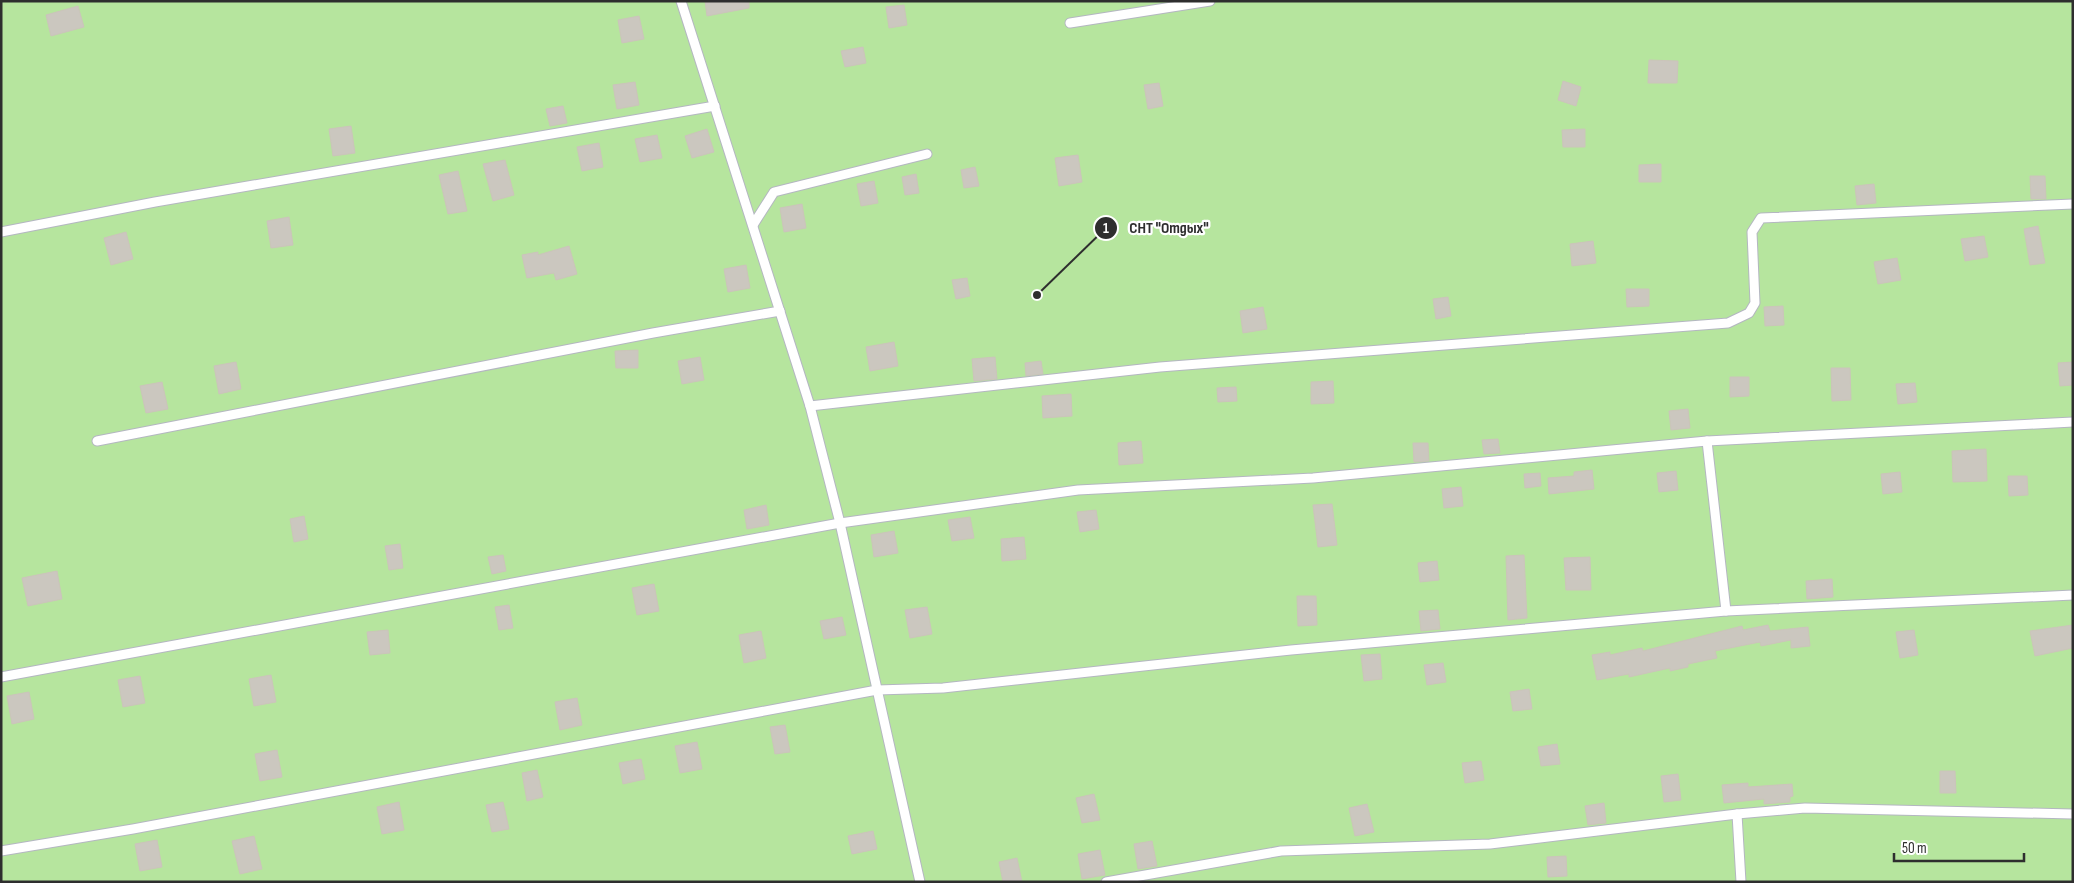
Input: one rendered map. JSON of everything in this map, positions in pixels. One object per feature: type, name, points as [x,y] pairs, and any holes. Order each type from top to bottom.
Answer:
[{"type":"lane","points":[[682,1],[810,406],[840,523],[920,882]]},
{"type":"lane","points":[[1070,24],[1210,1]]},
{"type":"lane","points":[[1,232],[165,200],[715,106]]},
{"type":"lane","points":[[753,224],[774,192],[927,154]]},
{"type":"lane","points":[[810,406],[1160,366],[1728,323],[1749,313],[1755,303],[1752,232],[1761,218],[2073,204]]},
{"type":"lane","points":[[97,441],[653,333],[780,311]]},
{"type":"lane","points":[[1,677],[840,523],[1078,490],[1313,478],[1707,441],[2073,422]]},
{"type":"lane","points":[[1707,441],[1726,611]]},
{"type":"lane","points":[[1,851],[133,829],[876,690],[943,688],[1291,650],[1726,611],[2073,595]]},
{"type":"lane","points":[[1106,882],[1281,851],[1490,844],[1737,814],[1805,808],[2073,814]]},
{"type":"lane","points":[[1737,814],[1741,882]]},
{"type":"green space","points":[[1,1],[2073,1],[2073,882],[1,882]]},
{"type":"building","points":[[705,1],[749,1],[749,8],[707,16]]},
{"type":"building","points":[[904,5],[907,25],[889,28],[886,7]]},
{"type":"building","points":[[78,6],[84,27],[51,36],[46,15]]},
{"type":"building","points":[[639,16],[644,39],[622,43],[618,20]]},
{"type":"building","points":[[863,47],[866,63],[845,67],[841,51]]},
{"type":"building","points":[[1649,60],[1678,61],[1677,83],[1648,83]]},
{"type":"building","points":[[1563,81],[1581,87],[1576,106],[1558,100]]},
{"type":"building","points":[[635,82],[639,105],[617,109],[613,85]]},
{"type":"building","points":[[1159,83],[1163,106],[1148,109],[1144,85]]},
{"type":"building","points":[[563,106],[567,123],[550,126],[546,109]]},
{"type":"building","points":[[351,126],[355,153],[333,156],[329,129]]},
{"type":"building","points":[[707,129],[714,152],[692,158],[685,136]]},
{"type":"building","points":[[1585,129],[1585,147],[1563,147],[1562,130]]},
{"type":"building","points":[[657,135],[662,158],[640,162],[635,139]]},
{"type":"building","points":[[599,143],[603,167],[582,171],[577,147]]},
{"type":"building","points":[[1078,155],[1082,182],[1059,186],[1055,158]]},
{"type":"building","points":[[505,160],[514,195],[493,201],[483,164]]},
{"type":"building","points":[[1661,164],[1661,182],[1639,182],[1639,165]]},
{"type":"building","points":[[975,167],[979,186],[964,188],[961,170]]},
{"type":"building","points":[[458,171],[467,211],[448,214],[439,175]]},
{"type":"building","points":[[916,174],[919,193],[905,195],[902,177]]},
{"type":"building","points":[[2030,176],[2045,176],[2046,199],[2031,199]]},
{"type":"building","points":[[874,181],[878,203],[861,206],[857,184]]},
{"type":"building","points":[[1874,184],[1876,203],[1857,205],[1855,186]]},
{"type":"building","points":[[802,204],[806,228],[784,232],[780,208]]},
{"type":"building","points":[[289,217],[293,245],[271,248],[267,221]]},
{"type":"building","points":[[2038,226],[2045,263],[2030,265],[2024,229]]},
{"type":"building","points":[[126,232],[133,259],[111,265],[104,238]]},
{"type":"building","points":[[1984,236],[1988,257],[1965,261],[1961,239]]},
{"type":"building","points":[[1593,241],[1596,263],[1572,266],[1570,244]]},
{"type":"building","points":[[569,246],[577,274],[556,280],[554,273],[527,278],[522,255],[538,252],[538,255]]},
{"type":"building","points":[[1897,258],[1901,280],[1878,284],[1874,262]]},
{"type":"building","points":[[746,265],[750,288],[728,292],[724,269]]},
{"type":"building","points":[[967,278],[970,296],[956,299],[952,280]]},
{"type":"building","points":[[1626,289],[1649,289],[1649,306],[1627,307]]},
{"type":"building","points":[[1448,297],[1451,316],[1436,319],[1433,299]]},
{"type":"building","points":[[1783,306],[1784,325],[1765,326],[1764,307]]},
{"type":"building","points":[[1263,307],[1267,329],[1243,333],[1240,311]]},
{"type":"building","points":[[894,342],[898,366],[870,371],[866,347]]},
{"type":"building","points":[[638,350],[638,368],[616,368],[615,351]]},
{"type":"building","points":[[700,357],[704,380],[682,384],[678,361]]},
{"type":"building","points":[[995,357],[997,379],[974,381],[972,359]]},
{"type":"building","points":[[1041,361],[1043,374],[1026,376],[1025,363]]},
{"type":"building","points":[[236,362],[241,389],[219,394],[214,366]]},
{"type":"building","points":[[2073,362],[2073,385],[2060,386],[2058,363]]},
{"type":"building","points":[[1831,368],[1850,368],[1851,400],[1832,401]]},
{"type":"building","points":[[1730,377],[1749,377],[1749,396],[1730,397]]},
{"type":"building","points":[[1333,381],[1334,403],[1311,404],[1311,382]]},
{"type":"building","points":[[162,382],[168,409],[146,413],[140,386]]},
{"type":"building","points":[[1915,383],[1917,402],[1898,404],[1896,384]]},
{"type":"building","points":[[1236,387],[1237,401],[1218,402],[1217,388]]},
{"type":"building","points":[[1071,394],[1072,416],[1043,418],[1042,396]]},
{"type":"building","points":[[1688,409],[1690,428],[1671,430],[1669,411]]},
{"type":"building","points":[[1498,439],[1500,453],[1484,454],[1482,440]]},
{"type":"building","points":[[1141,441],[1143,463],[1119,465],[1118,443]]},
{"type":"building","points":[[1413,443],[1428,443],[1429,461],[1414,462]]},
{"type":"building","points":[[1986,449],[1987,481],[1953,482],[1952,451]]},
{"type":"building","points":[[1592,470],[1594,489],[1549,494],[1548,478],[1574,476],[1574,472]]},
{"type":"building","points":[[1676,471],[1678,490],[1659,492],[1657,473]]},
{"type":"building","points":[[1900,472],[1902,492],[1883,494],[1881,474]]},
{"type":"building","points":[[1540,473],[1541,486],[1525,488],[1524,474]]},
{"type":"building","points":[[2008,476],[2027,476],[2028,495],[2009,496]]},
{"type":"building","points":[[1461,487],[1463,506],[1444,508],[1442,489]]},
{"type":"building","points":[[1332,504],[1337,545],[1318,547],[1313,505]]},
{"type":"building","points":[[766,505],[769,525],[747,529],[744,510]]},
{"type":"building","points":[[1096,510],[1099,529],[1080,532],[1077,512]]},
{"type":"building","points":[[304,516],[308,539],[294,542],[290,519]]},
{"type":"building","points":[[970,517],[974,538],[952,541],[948,520]]},
{"type":"building","points":[[894,531],[898,553],[874,557],[871,535]]},
{"type":"building","points":[[1024,537],[1026,559],[1002,561],[1001,539]]},
{"type":"building","points":[[400,544],[403,568],[389,570],[385,546]]},
{"type":"building","points":[[503,555],[506,571],[492,574],[488,557]]},
{"type":"building","points":[[1524,555],[1527,618],[1508,620],[1506,556]]},
{"type":"building","points":[[1590,557],[1591,590],[1566,590],[1564,558]]},
{"type":"building","points":[[1437,561],[1439,580],[1420,582],[1418,563]]},
{"type":"building","points":[[57,571],[62,599],[28,606],[22,578]]},
{"type":"building","points":[[1832,579],[1833,597],[1807,599],[1806,581]]},
{"type":"building","points":[[654,584],[659,611],[637,615],[632,588]]},
{"type":"building","points":[[1297,596],[1316,596],[1317,625],[1298,626]]},
{"type":"building","points":[[509,605],[513,628],[499,630],[495,607]]},
{"type":"building","points":[[927,607],[932,634],[910,638],[905,610]]},
{"type":"building","points":[[1438,610],[1440,629],[1421,631],[1419,611]]},
{"type":"building","points":[[842,617],[846,635],[824,639],[820,621]]},
{"type":"building","points":[[1768,625],[1770,631],[1808,627],[1810,646],[1791,648],[1791,640],[1761,646],[1760,642],[1715,651],[1717,658],[1688,664],[1688,667],[1670,671],[1670,668],[1629,677],[1629,674],[1597,680],[1592,655],[1610,652],[1610,655],[1642,648],[1643,651],[1742,626],[1743,630]]},
{"type":"building","points":[[2073,625],[2073,648],[2035,656],[2030,631]]},
{"type":"building","points":[[388,630],[390,653],[370,655],[367,632]]},
{"type":"building","points":[[1914,630],[1918,655],[1900,658],[1896,632]]},
{"type":"building","points":[[761,631],[766,658],[744,663],[739,635]]},
{"type":"building","points":[[1380,654],[1382,679],[1364,681],[1361,655]]},
{"type":"building","points":[[1443,663],[1446,682],[1427,685],[1424,665]]},
{"type":"building","points":[[271,675],[276,702],[254,706],[249,679]]},
{"type":"building","points":[[140,676],[145,703],[123,707],[118,680]]},
{"type":"building","points":[[1529,689],[1532,709],[1513,711],[1510,692]]},
{"type":"building","points":[[29,692],[34,719],[12,724],[7,696]]},
{"type":"building","points":[[577,698],[582,725],[560,730],[555,702]]},
{"type":"building","points":[[785,725],[790,752],[775,754],[770,727]]},
{"type":"building","points":[[697,742],[702,769],[680,773],[675,746]]},
{"type":"building","points":[[1557,744],[1560,764],[1541,766],[1538,747]]},
{"type":"building","points":[[277,750],[282,777],[260,781],[255,754]]},
{"type":"building","points":[[641,759],[645,779],[623,784],[619,763]]},
{"type":"building","points":[[1481,761],[1484,780],[1465,783],[1462,763]]},
{"type":"building","points":[[537,770],[543,797],[527,801],[522,773]]},
{"type":"building","points":[[1940,771],[1955,771],[1956,793],[1940,793]]},
{"type":"building","points":[[1678,774],[1681,800],[1664,802],[1661,776]]},
{"type":"building","points":[[1748,783],[1748,787],[1792,784],[1793,796],[1790,797],[1790,802],[1764,804],[1764,799],[1724,803],[1722,785]]},
{"type":"building","points":[[1094,794],[1100,820],[1082,823],[1076,798]]},
{"type":"building","points":[[399,802],[404,830],[382,834],[377,807]]},
{"type":"building","points":[[503,802],[509,829],[492,832],[486,805]]},
{"type":"building","points":[[1604,803],[1606,823],[1588,825],[1585,806]]},
{"type":"building","points":[[1367,804],[1374,832],[1355,836],[1349,808]]},
{"type":"building","points":[[873,831],[877,849],[852,854],[848,836]]},
{"type":"building","points":[[254,836],[262,869],[240,874],[232,841]]},
{"type":"building","points":[[157,840],[162,867],[140,871],[135,844]]},
{"type":"building","points":[[1152,841],[1157,866],[1138,869],[1134,844]]},
{"type":"building","points":[[1100,850],[1105,875],[1082,879],[1078,854]]},
{"type":"building","points":[[1566,856],[1567,876],[1548,877],[1547,857]]},
{"type":"building","points":[[1017,858],[1022,882],[1003,882],[999,862]]},
{"type":"place","name":"СНТ \"Отдых\"","points":[[1037,295]]}]
